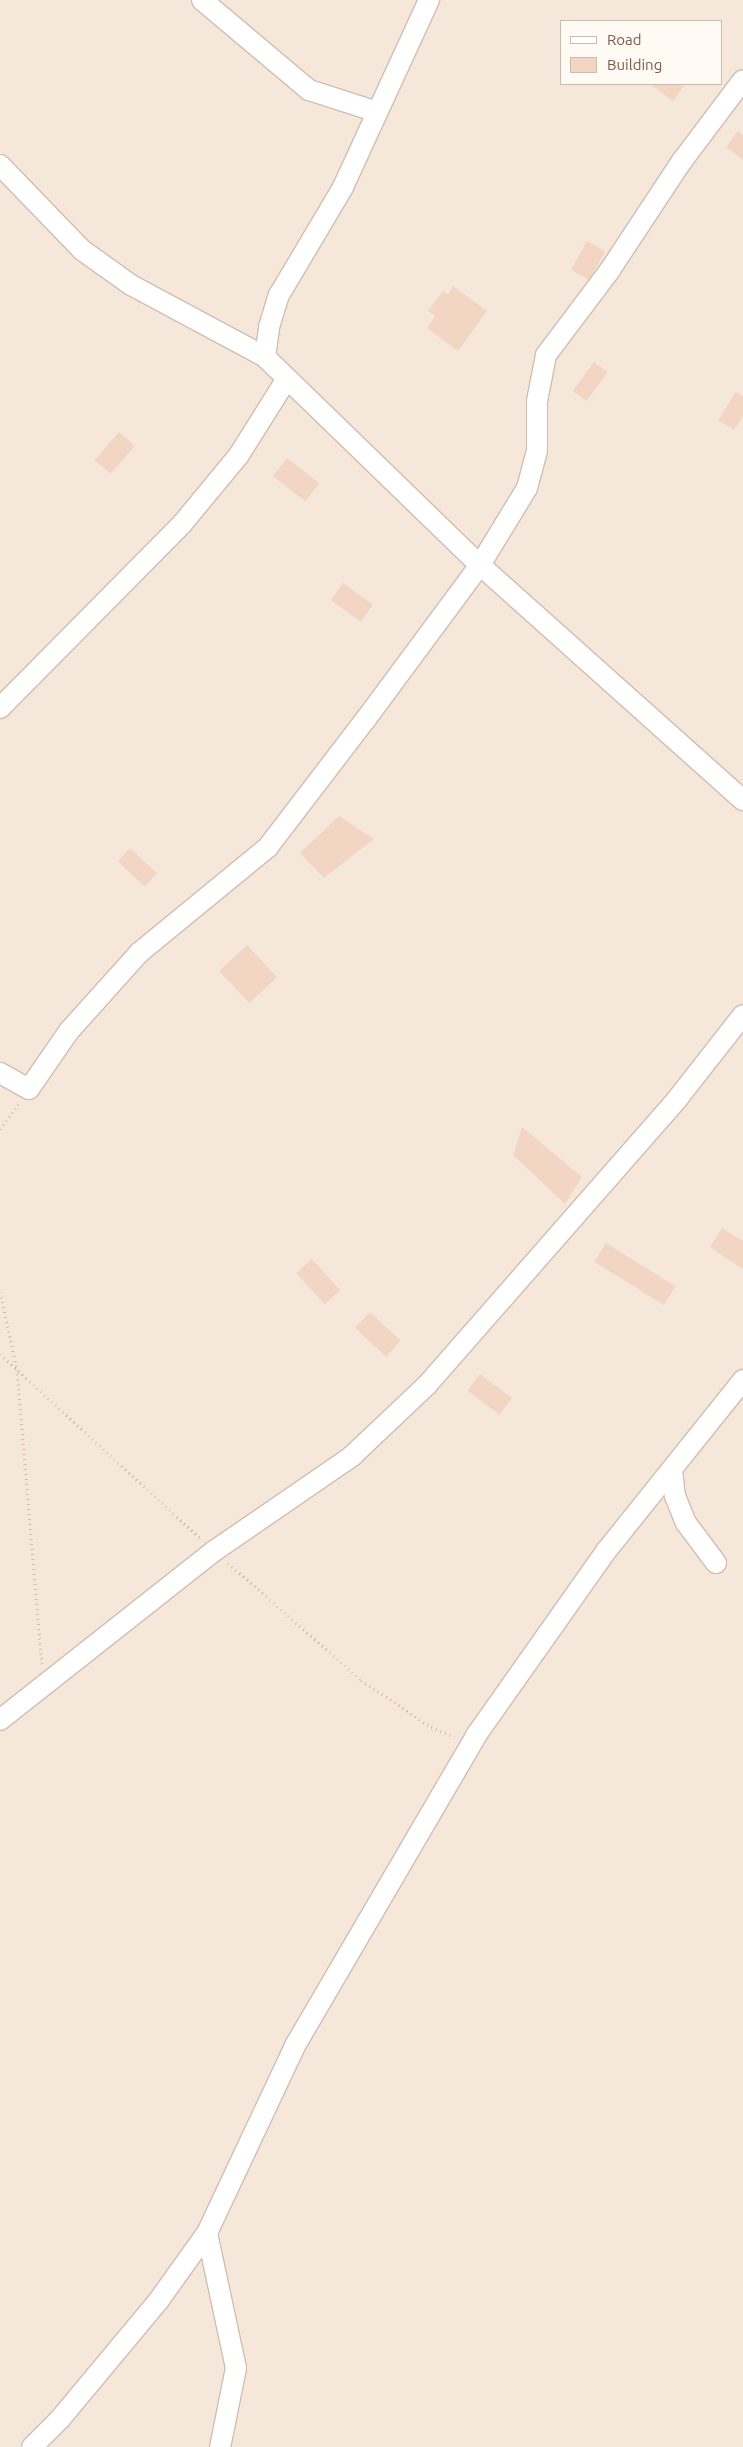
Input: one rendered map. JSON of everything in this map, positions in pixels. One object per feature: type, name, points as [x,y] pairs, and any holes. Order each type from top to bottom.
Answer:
[{"type":"street","points":[[202,0],[309,90],[378,112]]},
{"type":"street","points":[[266,358],[268,327],[279,295],[343,186],[429,0]]},
{"type":"street","points":[[0,1073],[29,1089],[69,1031],[115,977],[139,953],[268,847],[480,565],[526,488],[537,450],[537,402],[546,355],[610,270],[682,161],[743,80]]},
{"type":"street","points":[[0,165],[82,250],[131,285],[266,358],[286,380],[480,565],[743,800]]},
{"type":"street","points":[[0,708],[182,524],[239,455],[286,380]]},
{"type":"street","points":[[0,1720],[214,1551],[352,1456],[406,1404],[678,1098],[743,1015]]},
{"type":"street","points":[[32,2447],[60,2419],[159,2300],[207,2233],[296,2044],[477,1734],[608,1550],[743,1380]]},
{"type":"street","points":[[672,1469],[675,1496],[686,1523],[716,1562]]},
{"type":"street","points":[[207,2233],[236,2368],[220,2447]]},
{"type":"path","points":[[0,1129],[29,1089]]},
{"type":"path","points":[[0,1292],[17,1370],[44,1687]]},
{"type":"shaded area","points":[[0,0],[743,0],[743,2447],[0,2447]]},
{"type":"building","points":[[651,85],[684,86],[673,101]]},
{"type":"building","points":[[738,131],[743,135],[743,160],[726,147]]},
{"type":"building","points":[[587,241],[605,251],[589,280],[571,270]]},
{"type":"building","points":[[453,286],[487,311],[458,351],[427,328],[435,316],[428,311],[443,291],[448,294]]},
{"type":"building","points":[[594,362],[608,372],[587,401],[573,391]]},
{"type":"building","points":[[736,392],[743,396],[743,416],[734,430],[718,420]]},
{"type":"building","points":[[119,432],[135,446],[111,474],[95,460]]},
{"type":"building","points":[[287,458],[319,483],[305,501],[273,476]]},
{"type":"building","points":[[343,583],[373,605],[361,622],[331,600]]},
{"type":"building","points":[[339,816],[374,839],[324,878],[300,853]]},
{"type":"building","points":[[130,848],[157,873],[145,886],[118,861]]},
{"type":"building","points":[[247,945],[277,977],[249,1003],[219,971]]},
{"type":"building","points":[[522,1127],[582,1177],[565,1204],[513,1155]]},
{"type":"building","points":[[722,1228],[743,1241],[743,1269],[710,1247]]},
{"type":"building","points":[[606,1243],[676,1286],[664,1305],[594,1262]]},
{"type":"building","points":[[312,1259],[340,1290],[324,1304],[296,1273]]},
{"type":"building","points":[[370,1312],[401,1341],[386,1357],[355,1328]]},
{"type":"building","points":[[480,1374],[512,1398],[499,1415],[467,1391]]}]
